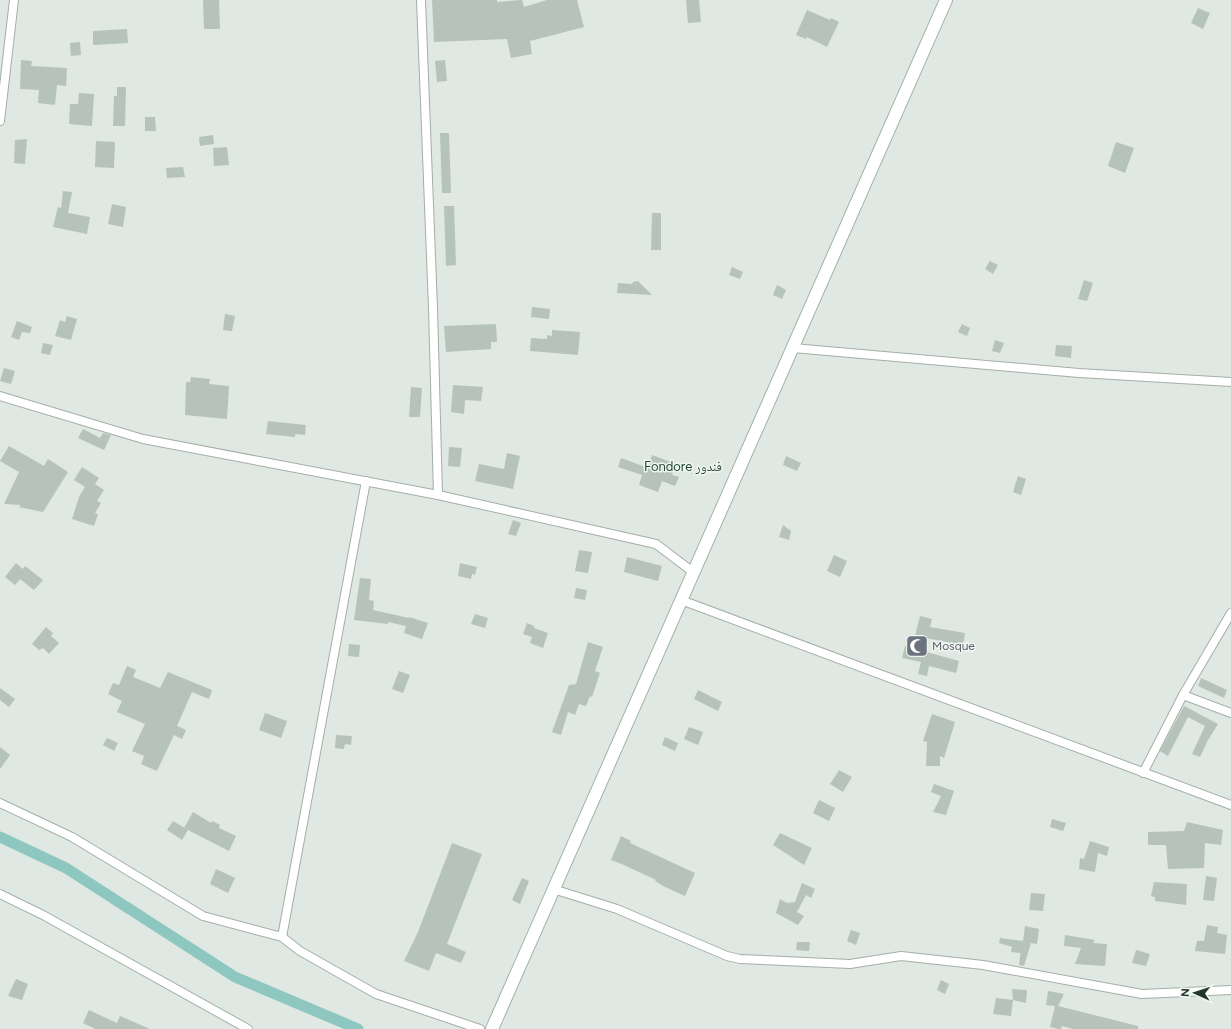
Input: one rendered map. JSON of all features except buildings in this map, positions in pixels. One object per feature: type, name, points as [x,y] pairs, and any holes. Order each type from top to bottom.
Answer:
[{"type":"main road","points":[[492,1029],[946,0]]},
{"type":"street","points":[[0,121],[14,0]]},
{"type":"street","points":[[420,0],[433,308],[438,495]]},
{"type":"street","points":[[793,348],[1079,373],[1231,382]]},
{"type":"street","points":[[0,396],[143,439],[438,495],[656,544],[693,572]]},
{"type":"street","points":[[282,937],[366,481]]},
{"type":"street","points":[[681,600],[1231,805]]},
{"type":"street","points":[[1143,773],[1183,695],[1231,613]]},
{"type":"street","points":[[1183,695],[1231,713]]},
{"type":"street","points":[[0,803],[72,837],[204,916],[282,937],[300,951],[376,994],[480,1029]]},
{"type":"street","points":[[554,889],[617,909],[727,956],[740,959],[850,964],[901,956],[983,965],[1142,994],[1231,990]]},
{"type":"street","points":[[0,894],[50,918],[248,1029]]},
{"type":"waterway","points":[[0,837],[66,868],[235,977],[358,1029]]},
{"type":"place","name":"Mosque","points":[[917,646]]},
{"type":"district","name":"Fondore فندور","points":[[683,466]]}]
